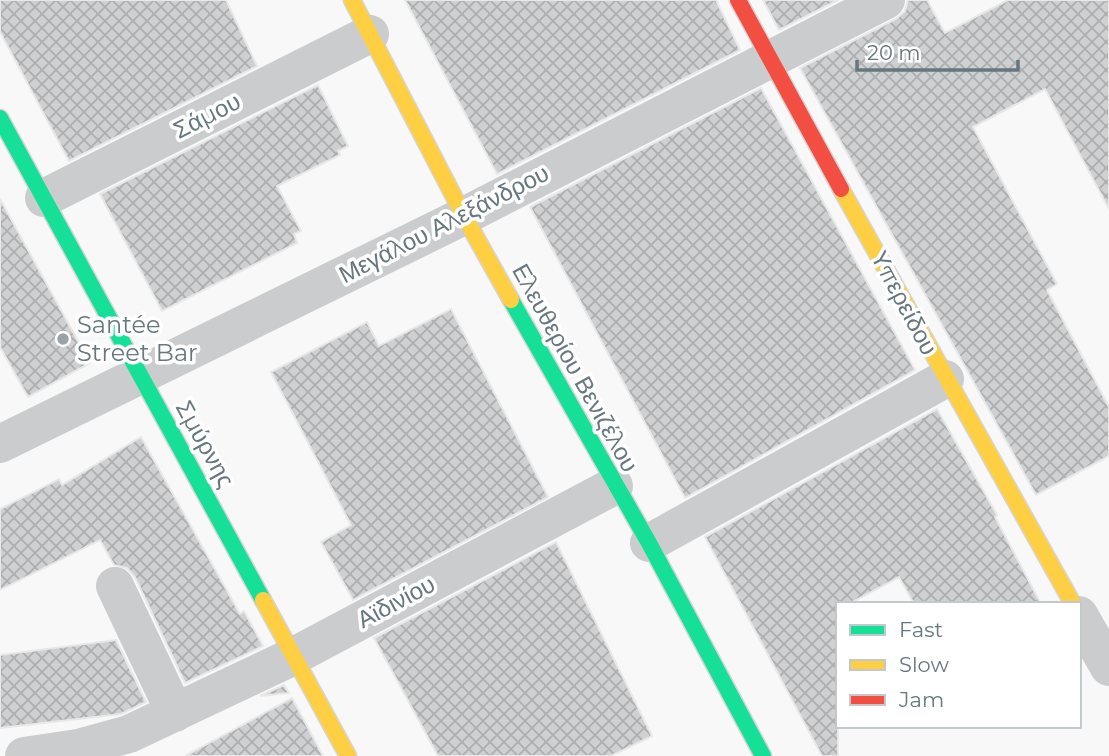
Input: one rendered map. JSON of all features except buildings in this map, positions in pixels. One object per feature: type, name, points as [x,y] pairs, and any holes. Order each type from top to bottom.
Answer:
[{"type":"street","name":"Ελευθερίου Βενιζέλου","points":[[352,0],[464,216],[614,486],[649,543],[753,753]]},
{"type":"street","name":"Υπερείδου","points":[[738,0],[945,379],[1072,602]]},
{"type":"street","name":"Μεγάλου Αλεξάνδρου","points":[[0,444],[464,216],[886,0]]},
{"type":"street","name":"Σάμου","points":[[44,198],[370,34]]},
{"type":"street","name":"Σμύρνης","points":[[0,118],[348,756]]},
{"type":"street","points":[[649,543],[945,379]]},
{"type":"street","name":"Αϊδινίου","points":[[24,756],[80,752],[175,713],[294,656],[614,486]]},
{"type":"street","points":[[115,586],[175,713]]},
{"type":"street","points":[[1081,618],[1109,667]]},
{"type":"traffic: fast","points":[[0,118],[263,600]]},
{"type":"traffic: fast","points":[[511,300],[649,543],[763,756]]},
{"type":"traffic: slow","points":[[352,0],[464,216],[511,300]]},
{"type":"traffic: slow","points":[[841,189],[1072,602]]},
{"type":"traffic: slow","points":[[263,600],[348,756]]},
{"type":"traffic: jam","points":[[738,0],[841,189]]},
{"type":"place","name":"Santée Street Bar","points":[[63,339]]}]
